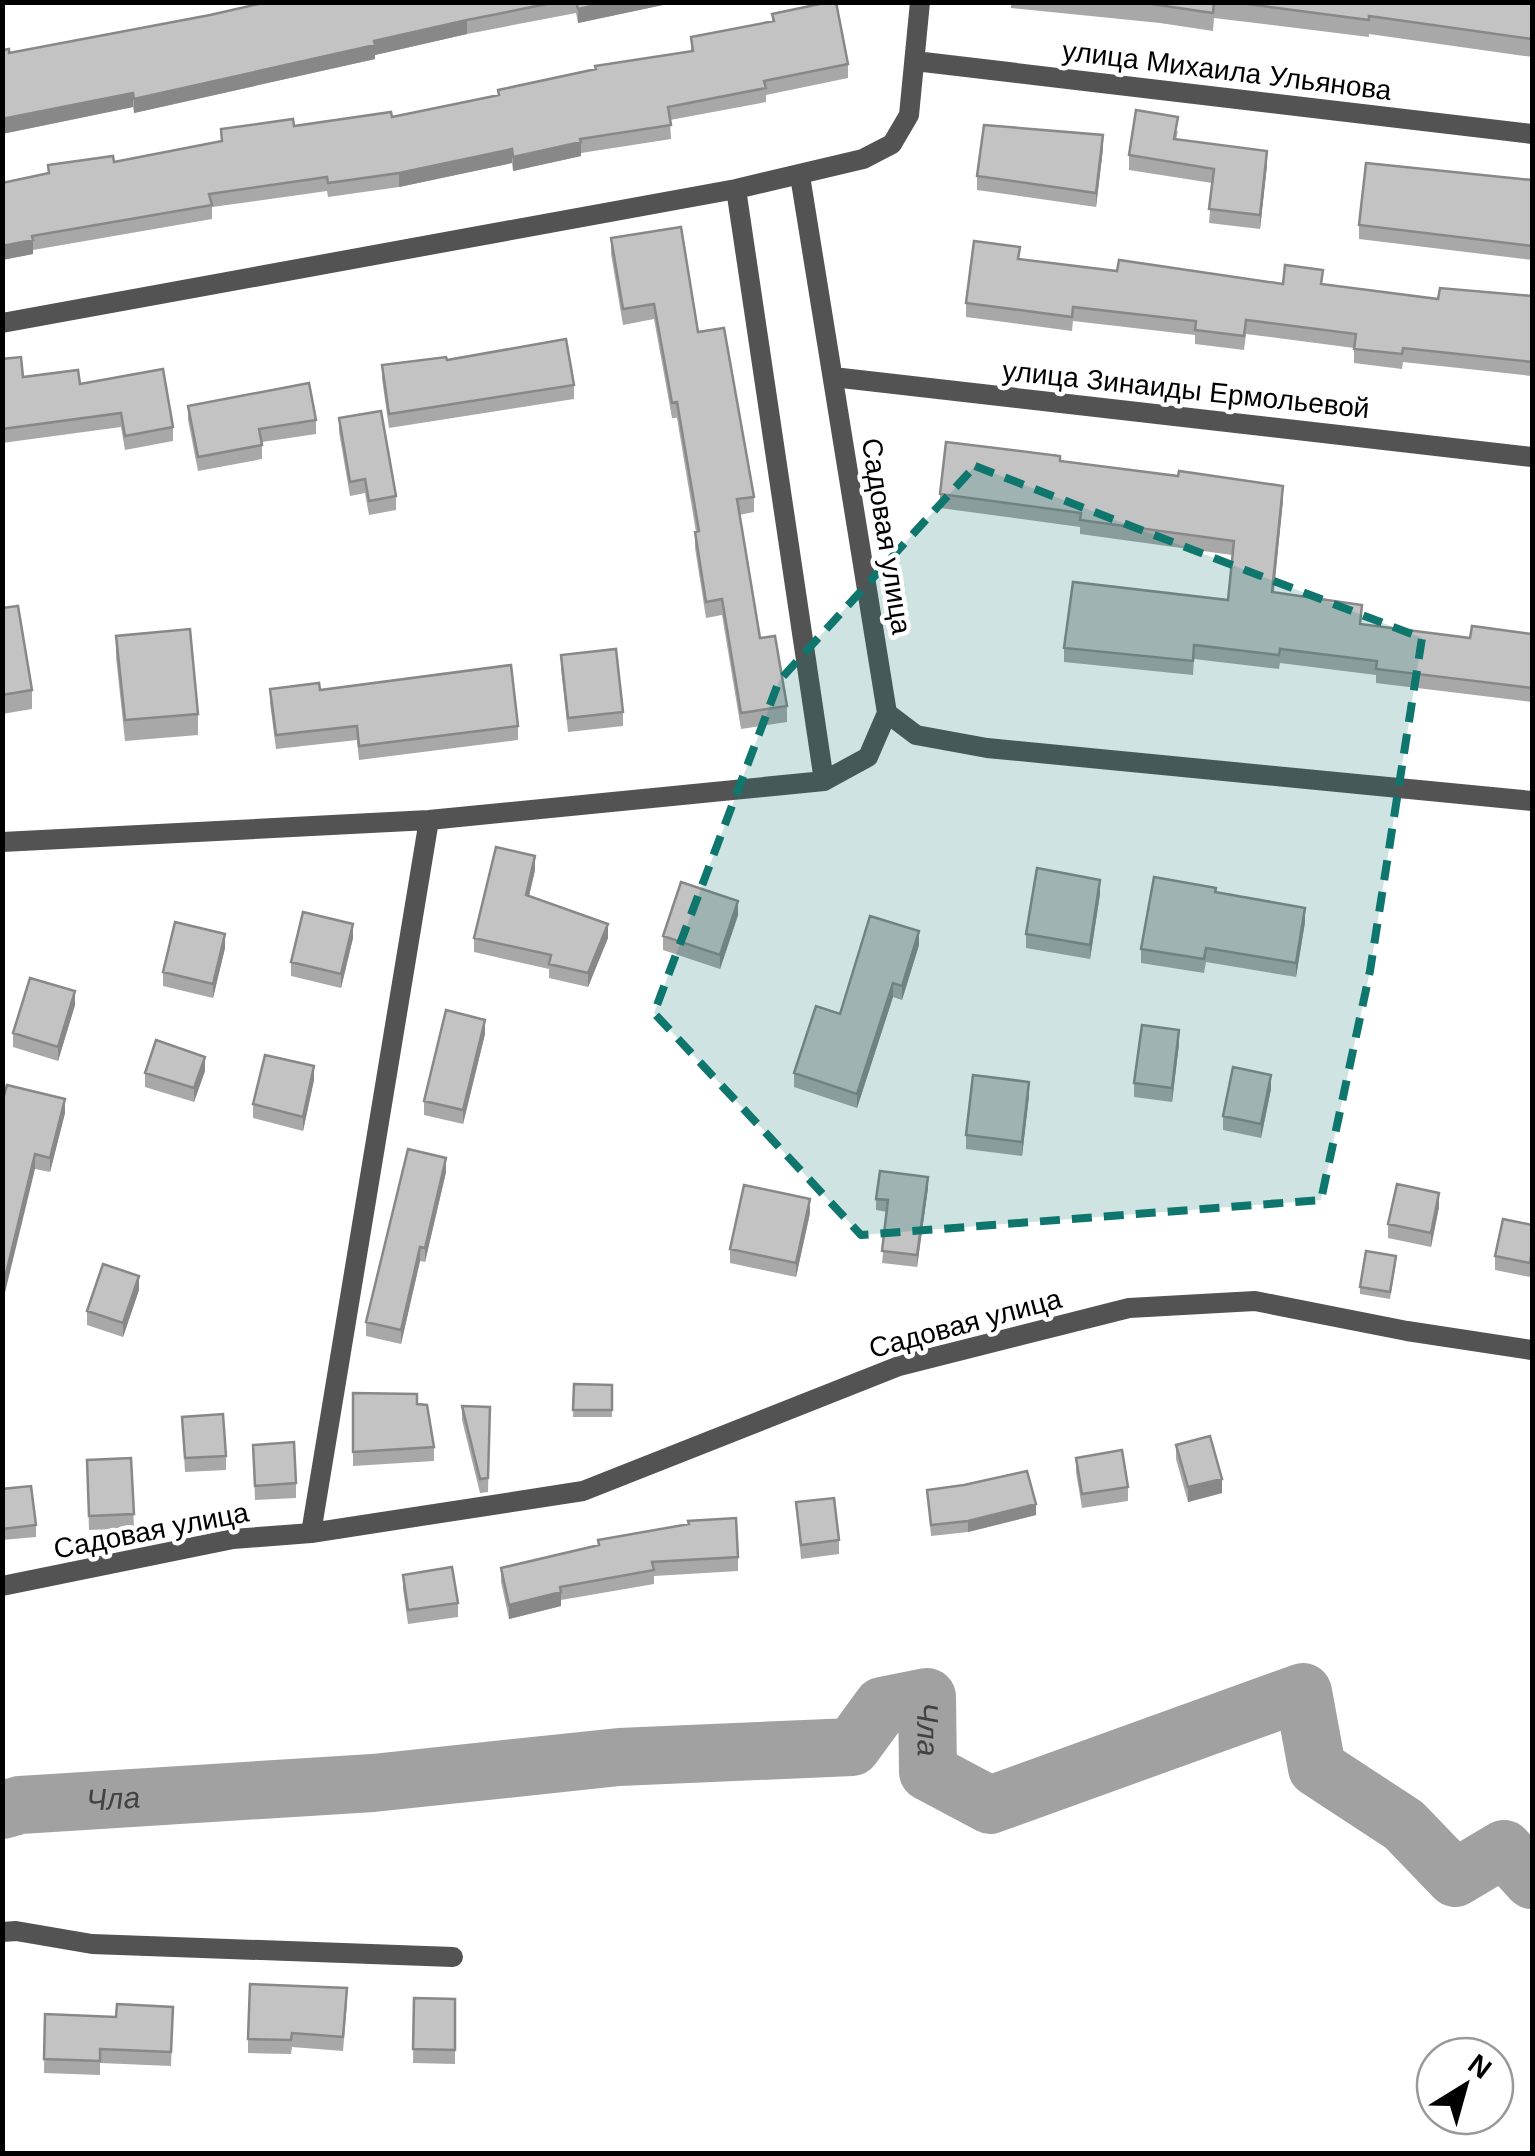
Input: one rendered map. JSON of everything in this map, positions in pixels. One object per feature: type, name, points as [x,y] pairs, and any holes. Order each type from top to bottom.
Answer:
[{"type":"street","points":[[2,323],[736,189],[863,160],[892,144],[910,115],[920,2]]},
{"type":"street","name":"улица Михаила Ульянова","points":[[915,61],[1532,134]]},
{"type":"street","name":"Садовая улица","points":[[800,176],[888,713]]},
{"type":"street","points":[[736,189],[824,781]]},
{"type":"street","name":"улица Зинаиды Ермольевой","points":[[833,377],[1532,456]]},
{"type":"street","points":[[2,842],[429,820],[824,781],[868,758],[888,713],[916,734],[987,748],[1532,800]]},
{"type":"street","points":[[311,1533],[429,820]]},
{"type":"street","name":"Садовая улица","points":[[2,1586],[232,1539],[311,1533],[583,1492],[898,1366],[1128,1308],[1255,1301],[1407,1331],[1532,1350]]},
{"type":"street","points":[[2,1932],[92,1944],[453,1957]]},
{"type":"highlighted area","points":[[975,466],[1422,638],[1370,971],[1321,1200],[861,1235],[654,1013],[779,681]]},
{"type":"building","points":[[267,2],[557,2],[134,99],[133,93],[2,119],[2,50],[9,49],[9,53]]},
{"type":"building","points":[[576,2],[609,2],[578,9]]},
{"type":"building","points":[[836,2],[848,64],[764,81],[766,88],[668,107],[671,125],[580,139],[581,142],[513,157],[512,149],[399,173],[328,183],[327,177],[209,194],[212,205],[32,236],[33,240],[2,246],[2,183],[49,173],[48,165],[113,156],[114,162],[222,141],[221,129],[293,119],[294,126],[391,112],[392,117],[499,95],[498,90],[596,69],[595,66],[693,51],[691,37],[774,21],[772,14]]},
{"type":"building","points":[[1138,2],[1214,2],[1213,13]]},
{"type":"building","points":[[1233,2],[1532,2],[1532,39],[1369,16],[1369,20]]},
{"type":"building","points":[[1136,110],[1178,117],[1174,139],[1267,151],[1260,215],[1209,209],[1214,169],[1129,155]]},
{"type":"building","points":[[984,125],[1103,135],[1096,193],[977,176]]},
{"type":"building","points":[[1366,163],[1532,180],[1532,246],[1359,225]]},
{"type":"building","points":[[681,227],[698,332],[724,328],[754,497],[737,499],[760,638],[775,636],[787,706],[741,713],[722,599],[706,602],[695,532],[699,531],[677,402],[672,403],[654,304],[623,309],[611,238]]},
{"type":"building","points":[[974,241],[1020,247],[1018,259],[1117,271],[1119,260],[1283,284],[1285,265],[1323,270],[1321,284],[1438,299],[1440,288],[1532,296],[1532,362],[1403,348],[1402,354],[1354,349],[1356,334],[1246,320],[1244,336],[1195,330],[1196,321],[1073,307],[1072,317],[966,303]]},
{"type":"building","points":[[566,339],[574,385],[389,414],[382,365],[446,357],[447,360]]},
{"type":"building","points":[[21,357],[23,377],[78,370],[80,384],[163,369],[173,427],[125,436],[121,413],[2,429],[2,359]]},
{"type":"building","points":[[309,383],[316,420],[259,429],[262,445],[198,457],[188,406]]},
{"type":"building","points":[[381,411],[396,496],[369,501],[365,479],[350,482],[339,418]]},
{"type":"building","points":[[946,442],[1060,456],[1060,461],[1178,476],[1179,471],[1283,486],[1272,592],[1362,605],[1360,624],[1470,638],[1472,626],[1532,634],[1532,688],[1376,669],[1377,661],[1280,649],[1279,655],[1194,645],[1193,661],[1064,648],[1073,582],[1228,600],[1234,541],[1080,520],[1081,513],[940,494]]},
{"type":"building","points":[[18,606],[32,690],[2,695],[2,608]]},
{"type":"building","points":[[190,629],[198,714],[125,720],[116,636]]},
{"type":"building","points":[[616,649],[623,712],[568,718],[561,655]]},
{"type":"building","points":[[511,665],[518,726],[359,746],[357,726],[276,735],[270,689],[319,683],[320,690]]},
{"type":"building","points":[[496,847],[535,856],[526,895],[608,924],[588,973],[549,964],[551,955],[474,938]]},
{"type":"building","points":[[1037,868],[1100,880],[1090,945],[1026,934]]},
{"type":"building","points":[[1154,877],[1305,908],[1296,963],[1206,948],[1204,959],[1141,949]]},
{"type":"building","points":[[681,882],[738,901],[720,955],[663,936]]},
{"type":"building","points":[[303,912],[353,924],[341,974],[291,962]]},
{"type":"building","points":[[870,916],[919,931],[902,986],[893,983],[857,1094],[794,1073],[816,1006],[840,1014]]},
{"type":"building","points":[[175,922],[225,934],[213,984],[163,972]]},
{"type":"building","points":[[30,978],[75,991],[58,1047],[13,1033]]},
{"type":"building","points":[[446,1010],[485,1020],[463,1110],[424,1101]]},
{"type":"building","points":[[1142,1025],[1179,1030],[1172,1088],[1134,1083]]},
{"type":"building","points":[[156,1040],[205,1057],[194,1088],[145,1073]]},
{"type":"building","points":[[265,1055],[314,1066],[303,1117],[253,1104]]},
{"type":"building","points":[[1233,1067],[1271,1075],[1261,1124],[1223,1116]]},
{"type":"building","points":[[973,1075],[1029,1082],[1022,1142],[966,1135]]},
{"type":"building","points":[[7,1085],[65,1099],[50,1158],[35,1154],[2,1290],[2,1103]]},
{"type":"building","points":[[408,1149],[446,1158],[401,1330],[366,1322]]},
{"type":"building","points":[[880,1171],[928,1177],[917,1255],[882,1251],[888,1200],[876,1199]]},
{"type":"building","points":[[1397,1184],[1439,1193],[1431,1233],[1388,1224]]},
{"type":"building","points":[[744,1185],[810,1199],[796,1263],[730,1249]]},
{"type":"building","points":[[1503,1219],[1532,1225],[1530,1263],[1495,1256]]},
{"type":"building","points":[[1366,1251],[1396,1256],[1390,1292],[1360,1287]]},
{"type":"building","points":[[103,1264],[139,1276],[123,1323],[87,1311]]},
{"type":"building","points":[[574,1384],[612,1385],[612,1410],[573,1410]]},
{"type":"building","points":[[353,1393],[417,1394],[417,1404],[427,1405],[434,1447],[353,1452]]},
{"type":"building","points":[[462,1406],[490,1407],[488,1478],[480,1479]]},
{"type":"building","points":[[223,1414],[226,1456],[185,1458],[182,1417]]},
{"type":"building","points":[[1210,1436],[1222,1479],[1188,1487],[1176,1445]]},
{"type":"building","points":[[294,1442],[296,1483],[255,1486],[253,1445]]},
{"type":"building","points":[[1122,1450],[1128,1487],[1082,1494],[1076,1458]]},
{"type":"building","points":[[131,1458],[134,1514],[89,1516],[87,1460]]},
{"type":"building","points":[[1027,1471],[1036,1504],[968,1521],[931,1525],[927,1490]]},
{"type":"building","points":[[31,1486],[36,1525],[2,1529],[2,1489]]},
{"type":"building","points":[[834,1498],[839,1540],[801,1545],[796,1502]]},
{"type":"building","points":[[736,1518],[738,1557],[652,1562],[654,1570],[560,1587],[561,1592],[509,1605],[501,1568],[599,1545],[598,1540],[689,1524],[688,1521]]},
{"type":"building","points":[[452,1567],[458,1603],[408,1610],[403,1575]]},
{"type":"building","points":[[250,1984],[347,1988],[343,2037],[292,2033],[291,2040],[248,2039]]},
{"type":"building","points":[[414,1998],[455,1999],[455,2050],[413,2049]]},
{"type":"building","points":[[117,2004],[173,2007],[171,2052],[100,2049],[100,2061],[44,2059],[45,2014],[116,2017]]},
{"type":"waterway","name":"Чла","points":[[2,1810],[20,1805],[373,1783],[619,1757],[852,1747],[882,1706],[927,1697],[928,1772],[990,1805],[1303,1692],[1317,1768],[1404,1825],[1455,1878],[1504,1849],[1532,1880]]}]
